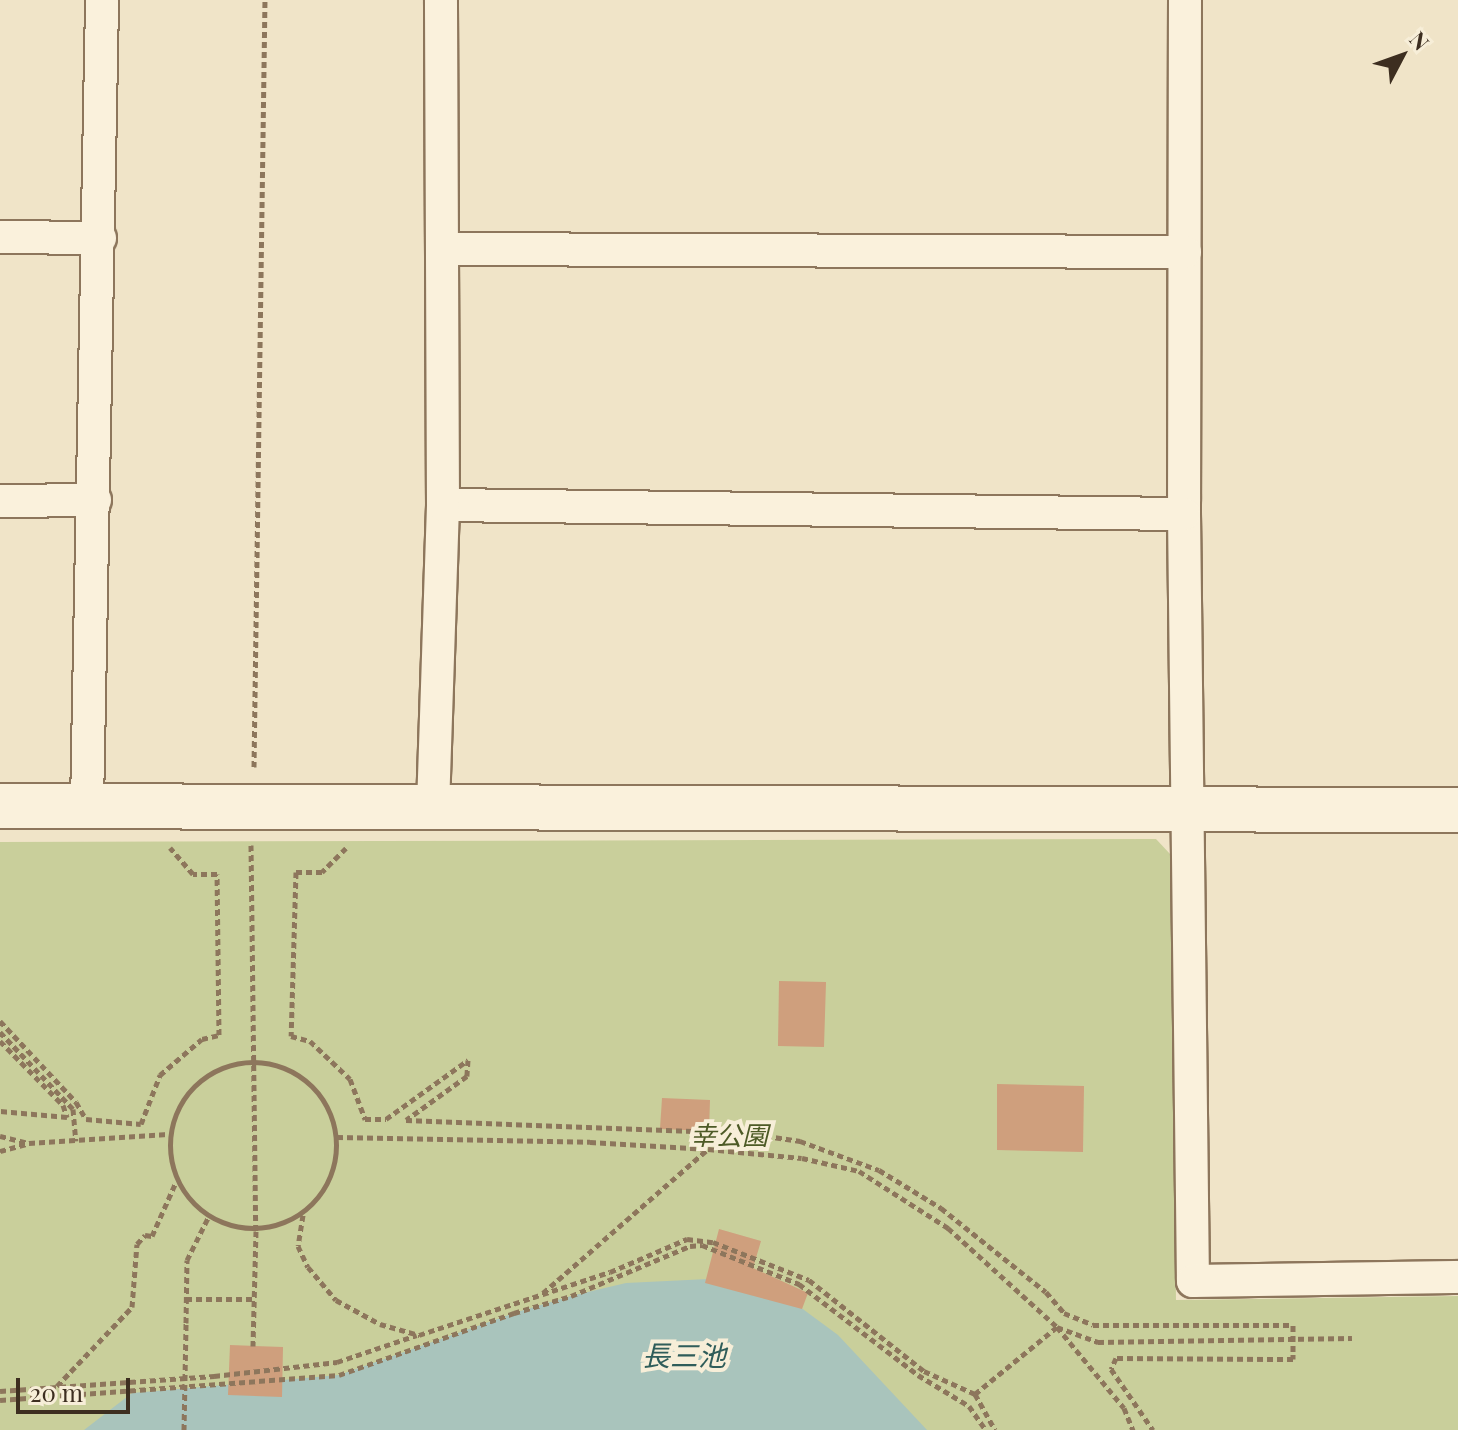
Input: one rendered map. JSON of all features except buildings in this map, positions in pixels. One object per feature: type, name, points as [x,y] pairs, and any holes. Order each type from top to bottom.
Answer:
[{"type":"street","points":[[87,806],[100,238],[102,0]]},
{"type":"street","points":[[433,807],[443,505],[441,0]]},
{"type":"street","points":[[1185,0],[1184,514],[1190,808],[1193,1281],[1458,1277]]},
{"type":"street","points":[[0,237],[100,238]]},
{"type":"street","points":[[442,249],[1185,252]]},
{"type":"street","points":[[0,501],[95,500]]},
{"type":"street","points":[[443,505],[1184,514]]},
{"type":"street","points":[[0,806],[87,806],[252,831],[433,807],[1458,810]]},
{"type":"path","points":[[253,1346],[256,1231],[252,831],[265,0]]},
{"type":"path","points":[[338,841],[354,840],[322,872],[296,872],[291,1036],[310,1041],[350,1079],[365,1119],[386,1119],[468,1060],[467,1076],[406,1120],[746,1133],[800,1141],[879,1170],[941,1208],[1046,1292],[1064,1313],[1093,1325],[1293,1325],[1293,1359],[1116,1358],[1111,1369],[1153,1430]]},
{"type":"path","points":[[0,1021],[76,1102],[86,1119],[141,1124],[160,1075],[202,1039],[219,1035],[217,874],[193,874],[165,843],[181,843]]},
{"type":"path","points":[[0,1032],[73,1109],[76,1141]]},
{"type":"path","points":[[0,1041],[63,1105],[67,1117],[0,1111]]},
{"type":"path","points":[[303,1215],[256,1231],[208,1218],[176,1182],[168,1134],[183,1096],[214,1069],[254,1060],[293,1071],[324,1098],[337,1137],[330,1181],[303,1215],[298,1246],[308,1267],[336,1300],[380,1324],[419,1335]]},
{"type":"path","points":[[0,1151],[29,1143],[168,1134]]},
{"type":"path","points":[[0,1136],[29,1143]]},
{"type":"path","points":[[337,1137],[590,1142],[708,1149],[802,1158],[859,1171],[948,1228],[1057,1327],[1124,1408],[1133,1430]]},
{"type":"path","points":[[541,1295],[708,1149]]},
{"type":"path","points":[[56,1387],[132,1307],[137,1244],[145,1235],[152,1236],[176,1182]]},
{"type":"path","points":[[184,1430],[187,1260],[208,1218]]},
{"type":"path","points":[[0,1391],[214,1376],[337,1362],[610,1272],[687,1239],[713,1242],[809,1280],[924,1371],[975,1394],[995,1430]]},
{"type":"path","points":[[0,1400],[339,1375],[571,1296],[690,1246],[702,1245],[799,1284],[918,1375],[969,1406],[986,1430]]},
{"type":"path","points":[[186,1299],[255,1299]]},
{"type":"path","points":[[1057,1327],[1098,1342],[1352,1338]]},
{"type":"path","points":[[975,1394],[1057,1327]]},
{"type":"green space","name":"幸公園","points":[[1156,839],[1171,855],[1176,1300],[1458,1296],[1458,1430],[0,1430],[0,842]]},
{"type":"water","name":"長三池","points":[[708,1279],[800,1307],[838,1335],[927,1430],[84,1430],[132,1393],[339,1375],[571,1296],[626,1283]]}]
